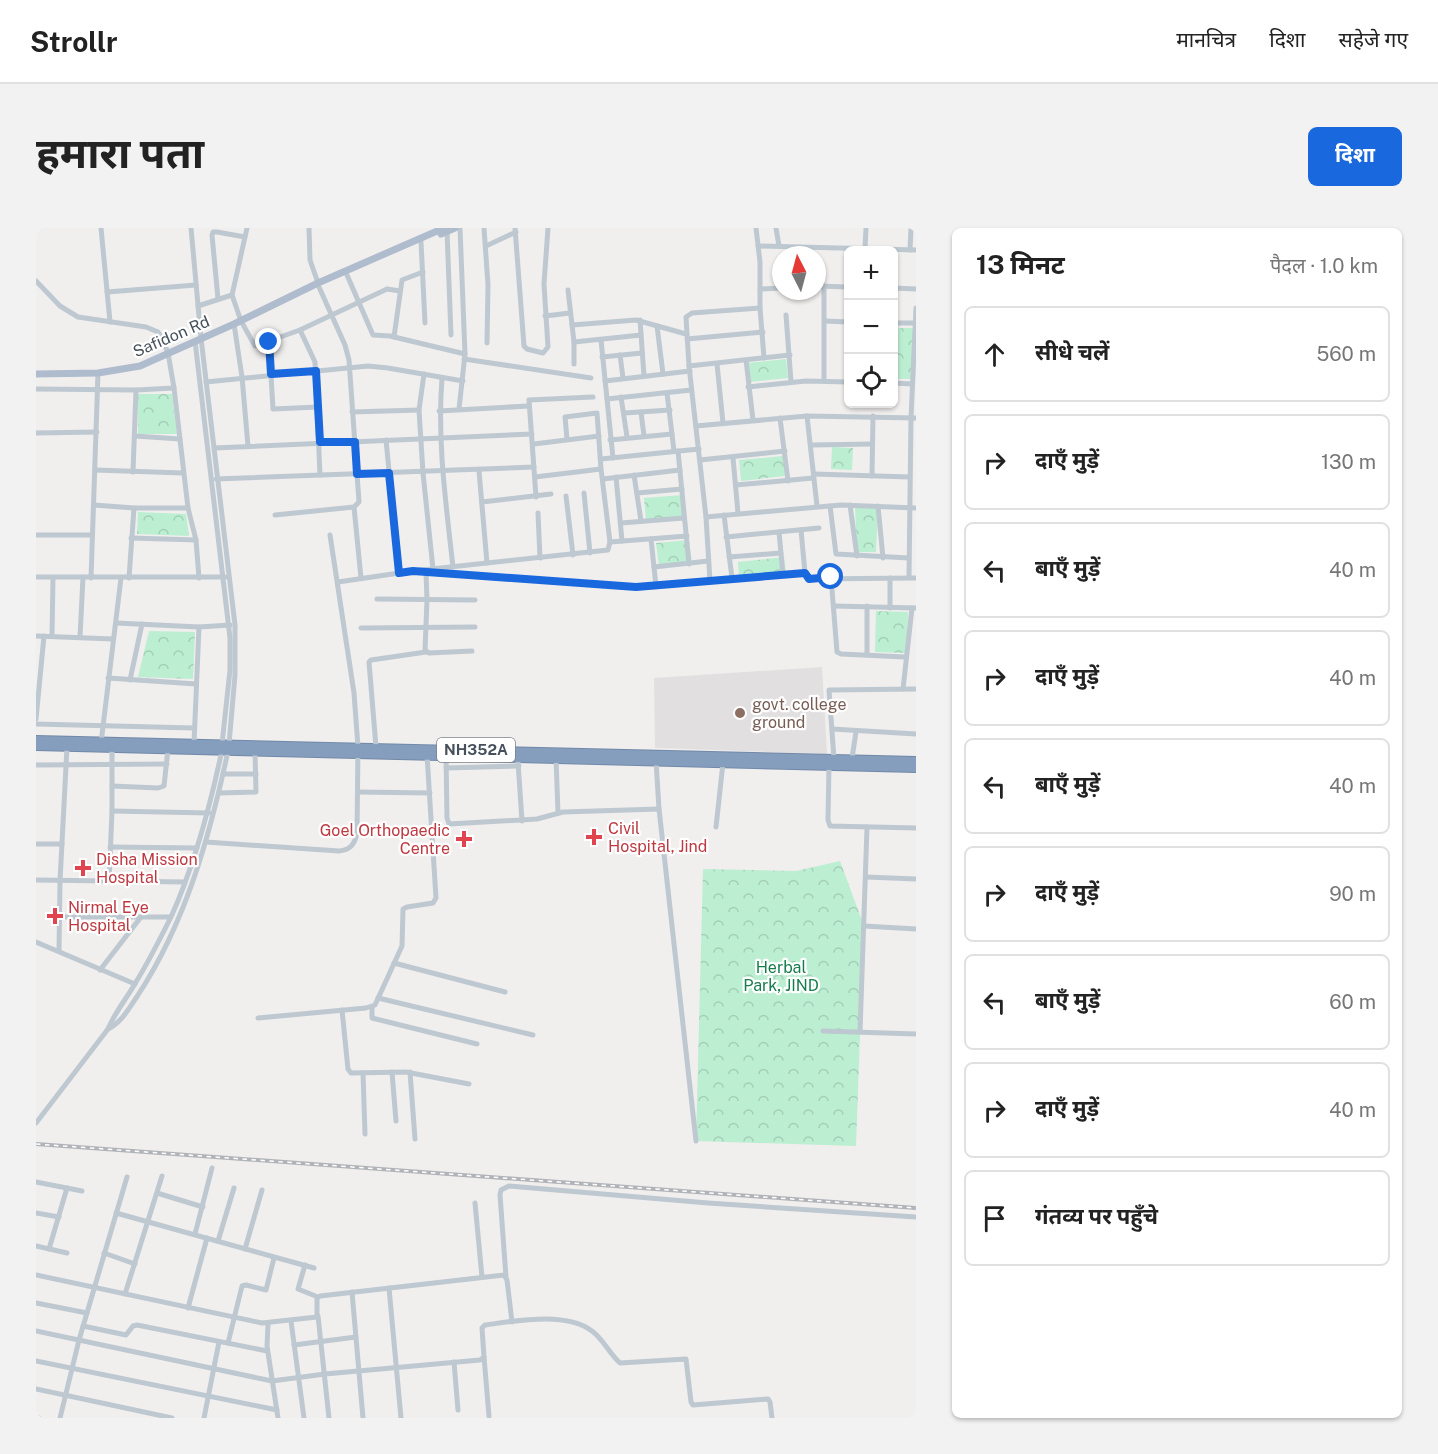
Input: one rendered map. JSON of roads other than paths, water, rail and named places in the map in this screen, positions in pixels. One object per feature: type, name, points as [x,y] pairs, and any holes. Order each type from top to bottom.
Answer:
[{"type":"highway","name":"NH352A","points":[[36,740],[101,744],[194,743],[255,751],[358,750],[376,747],[446,752],[831,761],[916,768]]},
{"type":"highway","name":"NH352A","points":[[36,746],[67,747],[101,744],[112,748],[225,747],[358,750],[427,755],[446,752],[518,761],[556,758],[723,763],[831,761],[852,758],[916,761]]},
{"type":"main road","name":"Safidon Rd","points":[[36,374],[98,373],[140,366],[319,285],[455,228]]},
{"type":"main road","name":"Safidon Rd","points":[[319,285],[347,275],[446,230]]},
{"type":"street","points":[[101,228],[110,322]]},
{"type":"street","points":[[36,1123],[108,1029],[114,1014],[135,984],[158,942],[185,882],[219,793],[223,774],[232,625],[198,340],[198,306],[191,228]]},
{"type":"street","points":[[247,228],[232,295],[238,322],[248,446]]},
{"type":"street","points":[[275,515],[354,507],[359,502],[350,367],[345,345],[310,260],[309,228]]},
{"type":"street","points":[[459,409],[465,357],[460,228]]},
{"type":"street","points":[[484,228],[488,285],[487,343]]},
{"type":"street","points":[[486,246],[515,230],[525,348],[540,353],[547,350],[544,284],[548,228]]},
{"type":"street","points":[[756,228],[759,308],[764,358]]},
{"type":"street","points":[[776,228],[778,246]]},
{"type":"street","points":[[865,246],[866,228]]},
{"type":"street","points":[[898,249],[913,250],[911,228]]},
{"type":"street","points":[[446,230],[451,335]]},
{"type":"street","points":[[218,299],[213,232],[245,237]]},
{"type":"street","points":[[421,242],[425,323]]},
{"type":"street","points":[[758,246],[772,246]]},
{"type":"street","points":[[826,247],[844,248]]},
{"type":"street","points":[[394,337],[404,278],[423,272]]},
{"type":"street","points":[[347,275],[373,335],[394,337],[465,357],[591,378]]},
{"type":"street","points":[[36,280],[68,312],[88,320],[146,327],[158,332],[168,353],[174,387],[183,473],[196,540],[199,578]]},
{"type":"street","points":[[107,292],[196,285]]},
{"type":"street","points":[[826,286],[844,287]]},
{"type":"street","points":[[760,289],[772,288]]},
{"type":"street","points":[[898,288],[916,289]]},
{"type":"street","points":[[238,322],[254,346],[300,330],[387,289],[400,291]]},
{"type":"street","points":[[568,290],[574,364]]},
{"type":"street","points":[[198,306],[232,295]]},
{"type":"street","points":[[822,300],[825,321],[824,381]]},
{"type":"street","points":[[710,581],[706,517],[691,390],[686,317],[688,314],[759,308]]},
{"type":"street","points":[[909,577],[909,477],[916,308]]},
{"type":"street","points":[[545,316],[570,313]]},
{"type":"street","points":[[786,315],[791,382]]},
{"type":"street","points":[[572,325],[640,320],[687,337],[763,332]]},
{"type":"street","points":[[640,320],[644,376]]},
{"type":"street","points":[[825,321],[844,322]]},
{"type":"street","points":[[898,322],[915,322]]},
{"type":"street","points":[[657,326],[663,374]]},
{"type":"street","points":[[300,330],[314,356],[320,475]]},
{"type":"street","points":[[574,342],[641,334]]},
{"type":"street","points":[[198,340],[206,382],[214,479]]},
{"type":"street","points":[[601,340],[613,458]]},
{"type":"street","points":[[269,342],[274,410],[318,406]]},
{"type":"street","points":[[602,357],[642,352]]},
{"type":"street","points":[[620,355],[623,378]]},
{"type":"street","points":[[605,381],[790,355]]},
{"type":"street","points":[[746,360],[753,420]]},
{"type":"street","points":[[717,364],[723,423]]},
{"type":"street","points":[[206,382],[271,374],[377,366],[463,381]]},
{"type":"street","points":[[91,578],[98,373]]},
{"type":"street","points":[[424,374],[419,410],[433,569]]},
{"type":"street","points":[[442,378],[439,411],[440,438],[453,567]]},
{"type":"street","points":[[748,387],[791,382],[844,382]]},
{"type":"street","points":[[898,383],[912,384]]},
{"type":"street","points":[[36,389],[136,390],[174,387]]},
{"type":"street","points":[[133,472],[136,390]]},
{"type":"street","points":[[607,399],[691,390]]},
{"type":"street","points":[[667,393],[672,434],[680,470],[689,564]]},
{"type":"street","points":[[536,497],[534,444],[529,400],[593,397]]},
{"type":"street","points":[[621,397],[627,437]]},
{"type":"street","points":[[439,411],[528,406]]},
{"type":"street","points":[[352,412],[419,410]]},
{"type":"street","points":[[624,413],[670,410]]},
{"type":"street","points":[[641,412],[644,436]]},
{"type":"street","points":[[338,582],[413,571],[608,550],[610,542],[597,413],[565,417],[567,440]]},
{"type":"street","points":[[696,426],[807,416],[913,418]]},
{"type":"street","points":[[807,416],[817,506]]},
{"type":"street","points":[[872,476],[873,416]]},
{"type":"street","points":[[780,418],[788,481]]},
{"type":"street","points":[[36,433],[97,432]]},
{"type":"street","points":[[213,448],[532,434]]},
{"type":"street","points":[[610,440],[672,434]]},
{"type":"street","points":[[135,435],[180,439]]},
{"type":"street","points":[[534,444],[599,436]]},
{"type":"street","points":[[386,440],[399,573]]},
{"type":"street","points":[[812,445],[872,444]]},
{"type":"street","points":[[601,459],[699,448]]},
{"type":"street","points":[[700,460],[785,451]]},
{"type":"street","points":[[733,458],[738,513]]},
{"type":"street","points":[[214,479],[479,471],[534,467]]},
{"type":"street","points":[[535,477],[601,469]]},
{"type":"street","points":[[95,470],[183,473]]},
{"type":"street","points":[[603,478],[680,470]]},
{"type":"street","points":[[479,471],[487,563]]},
{"type":"street","points":[[634,475],[641,521]]},
{"type":"street","points":[[736,485],[788,481],[814,476],[909,477]]},
{"type":"street","points":[[616,477],[622,541]]},
{"type":"street","points":[[637,493],[682,489]]},
{"type":"street","points":[[584,493],[590,553]]},
{"type":"street","points":[[482,502],[551,494]]},
{"type":"street","points":[[566,496],[573,555]]},
{"type":"street","points":[[94,505],[188,508]]},
{"type":"street","points":[[706,517],[817,506],[916,508]]},
{"type":"street","points":[[830,506],[836,554],[909,558]]},
{"type":"street","points":[[850,506],[857,556]]},
{"type":"street","points":[[878,506],[883,558]]},
{"type":"street","points":[[354,507],[361,578]]},
{"type":"street","points":[[129,578],[134,508]]},
{"type":"street","points":[[538,513],[540,558]]},
{"type":"street","points":[[724,515],[732,578]]},
{"type":"street","points":[[621,523],[684,518]]},
{"type":"street","points":[[726,537],[819,528]]},
{"type":"street","points":[[801,530],[805,573],[809,579],[916,578]]},
{"type":"street","points":[[779,532],[783,575]]},
{"type":"street","points":[[36,535],[92,535]]},
{"type":"street","points":[[206,842],[346,850],[352,847],[357,834],[358,792],[354,693],[330,535]]},
{"type":"street","points":[[610,542],[687,536]]},
{"type":"street","points":[[131,538],[196,540]]},
{"type":"street","points":[[651,539],[656,586]]},
{"type":"street","points":[[729,557],[781,552]]},
{"type":"street","points":[[654,567],[708,561]]},
{"type":"street","points":[[413,571],[622,586],[656,586],[805,573]]},
{"type":"street","points":[[426,573],[426,652]]},
{"type":"street","points":[[36,577],[227,577]]},
{"type":"street","points":[[80,637],[83,577]]},
{"type":"street","points":[[831,577],[837,652],[905,657]]},
{"type":"street","points":[[52,636],[53,578]]},
{"type":"street","points":[[101,744],[121,578]]},
{"type":"street","points":[[890,578],[890,608]]},
{"type":"street","points":[[377,599],[475,600]]},
{"type":"street","points":[[834,606],[914,608],[905,657],[903,689]]},
{"type":"street","points":[[867,606],[867,654]]},
{"type":"street","points":[[116,623],[199,627],[232,625]]},
{"type":"street","points":[[130,680],[142,624]]},
{"type":"street","points":[[194,743],[199,627]]},
{"type":"street","points":[[361,628],[475,627]]},
{"type":"street","points":[[36,636],[113,639]]},
{"type":"street","points":[[44,636],[38,680],[36,722],[194,728]]},
{"type":"street","points":[[376,747],[369,662],[371,660],[426,652],[472,651]]},
{"type":"street","points":[[108,678],[196,684]]},
{"type":"street","points":[[916,690],[829,690],[832,729],[828,823],[836,827],[916,828]]},
{"type":"street","points":[[832,729],[916,734]]},
{"type":"street","points":[[852,758],[856,732]]},
{"type":"street","points":[[59,951],[67,747]]},
{"type":"street","points":[[108,1029],[117,1025],[149,977],[166,945],[190,888],[206,842],[225,747]]},
{"type":"street","points":[[109,882],[112,748]]},
{"type":"street","points":[[112,786],[162,788],[165,783],[168,749]]},
{"type":"street","points":[[219,793],[255,793],[255,751]]},
{"type":"street","points":[[446,752],[449,824],[522,821],[558,813],[659,809]]},
{"type":"street","points":[[427,755],[436,898],[433,903],[403,909],[402,942],[372,1007],[372,1018],[477,1044]]},
{"type":"street","points":[[556,758],[558,813]]},
{"type":"street","points":[[446,768],[518,761],[522,821]]},
{"type":"street","points":[[656,761],[659,809],[696,1141]]},
{"type":"street","points":[[716,827],[723,763]]},
{"type":"street","points":[[36,765],[167,764]]},
{"type":"street","points":[[223,774],[256,774]]},
{"type":"street","points":[[358,792],[430,792]]},
{"type":"street","points":[[112,811],[211,813]]},
{"type":"street","points":[[860,1032],[867,827]]},
{"type":"street","points":[[36,844],[62,844]]},
{"type":"street","points":[[110,847],[197,848]]},
{"type":"street","points":[[866,877],[916,879]]},
{"type":"street","points":[[36,880],[185,882]]},
{"type":"street","points":[[59,917],[170,917]]},
{"type":"street","points":[[100,970],[141,917]]},
{"type":"street","points":[[864,926],[916,929]]},
{"type":"street","points":[[36,942],[135,984]]},
{"type":"street","points":[[158,942],[166,945]]},
{"type":"street","points":[[394,963],[505,992]]},
{"type":"street","points":[[378,998],[533,1035]]},
{"type":"street","points":[[258,1018],[372,1007]]},
{"type":"street","points":[[342,1010],[349,1072],[410,1072],[469,1084]]},
{"type":"street","points":[[823,1031],[916,1034]]},
{"type":"street","points":[[392,1071],[396,1121]]},
{"type":"street","points":[[410,1072],[415,1139]]},
{"type":"street","points":[[363,1073],[365,1134]]},
{"type":"street","points":[[195,1234],[212,1168]]},
{"type":"street","points":[[125,1294],[162,1176]]},
{"type":"street","points":[[60,1418],[79,1340],[127,1177]]},
{"type":"street","points":[[36,1182],[82,1191]]},
{"type":"street","points":[[512,1322],[500,1196],[504,1187],[916,1216]]},
{"type":"street","points":[[50,1249],[67,1188]]},
{"type":"street","points":[[218,1241],[234,1188]]},
{"type":"street","points":[[245,1249],[262,1190]]},
{"type":"street","points":[[157,1193],[202,1207]]},
{"type":"street","points":[[475,1203],[482,1277]]},
{"type":"street","points":[[36,1213],[59,1217]]},
{"type":"street","points":[[116,1213],[314,1268]]},
{"type":"street","points":[[188,1308],[207,1238]]},
{"type":"street","points":[[36,1246],[67,1253]]},
{"type":"street","points":[[104,1252],[135,1264]]},
{"type":"street","points":[[228,1343],[242,1286],[263,1290],[267,1288],[274,1258]]},
{"type":"street","points":[[305,1265],[298,1289],[318,1297],[482,1277],[504,1275],[506,1277]]},
{"type":"street","points":[[36,1275],[268,1324],[318,1316]]},
{"type":"street","points":[[389,1288],[401,1418]]},
{"type":"street","points":[[352,1292],[363,1418]]},
{"type":"street","points":[[318,1297],[329,1418]]},
{"type":"street","points":[[36,1303],[87,1313]]},
{"type":"street","points":[[489,1416],[483,1326],[552,1319],[577,1322],[596,1334],[618,1361],[623,1363],[684,1358],[687,1361],[692,1404],[768,1399],[772,1418]]},
{"type":"street","points":[[291,1321],[304,1418]]},
{"type":"street","points":[[268,1324],[267,1351],[278,1418]]},
{"type":"street","points":[[83,1326],[126,1335],[133,1326],[137,1325],[267,1351]]},
{"type":"street","points":[[36,1331],[272,1381],[480,1360],[484,1357]]},
{"type":"street","points":[[294,1344],[356,1337]]},
{"type":"street","points":[[204,1418],[219,1342]]},
{"type":"street","points":[[36,1361],[277,1410]]},
{"type":"street","points":[[454,1362],[458,1410]]},
{"type":"street","points":[[36,1389],[172,1418]]},
{"type":"railway","points":[[36,1144],[916,1208]]},
{"type":"place","name":"govt. college ground","points":[[740,713]]},
{"type":"place","name":"Civil Hospital, Jind","points":[[594,837]]},
{"type":"place","name":"Goel Orthopaedic Centre","points":[[464,839]]},
{"type":"place","name":"Disha Mission Hospital","points":[[83,868]]},
{"type":"place","name":"Nirmal Eye Hospital","points":[[55,916]]},
{"type":"park label","name":"Herbal Park, JIND","points":[[781,976]]}]
